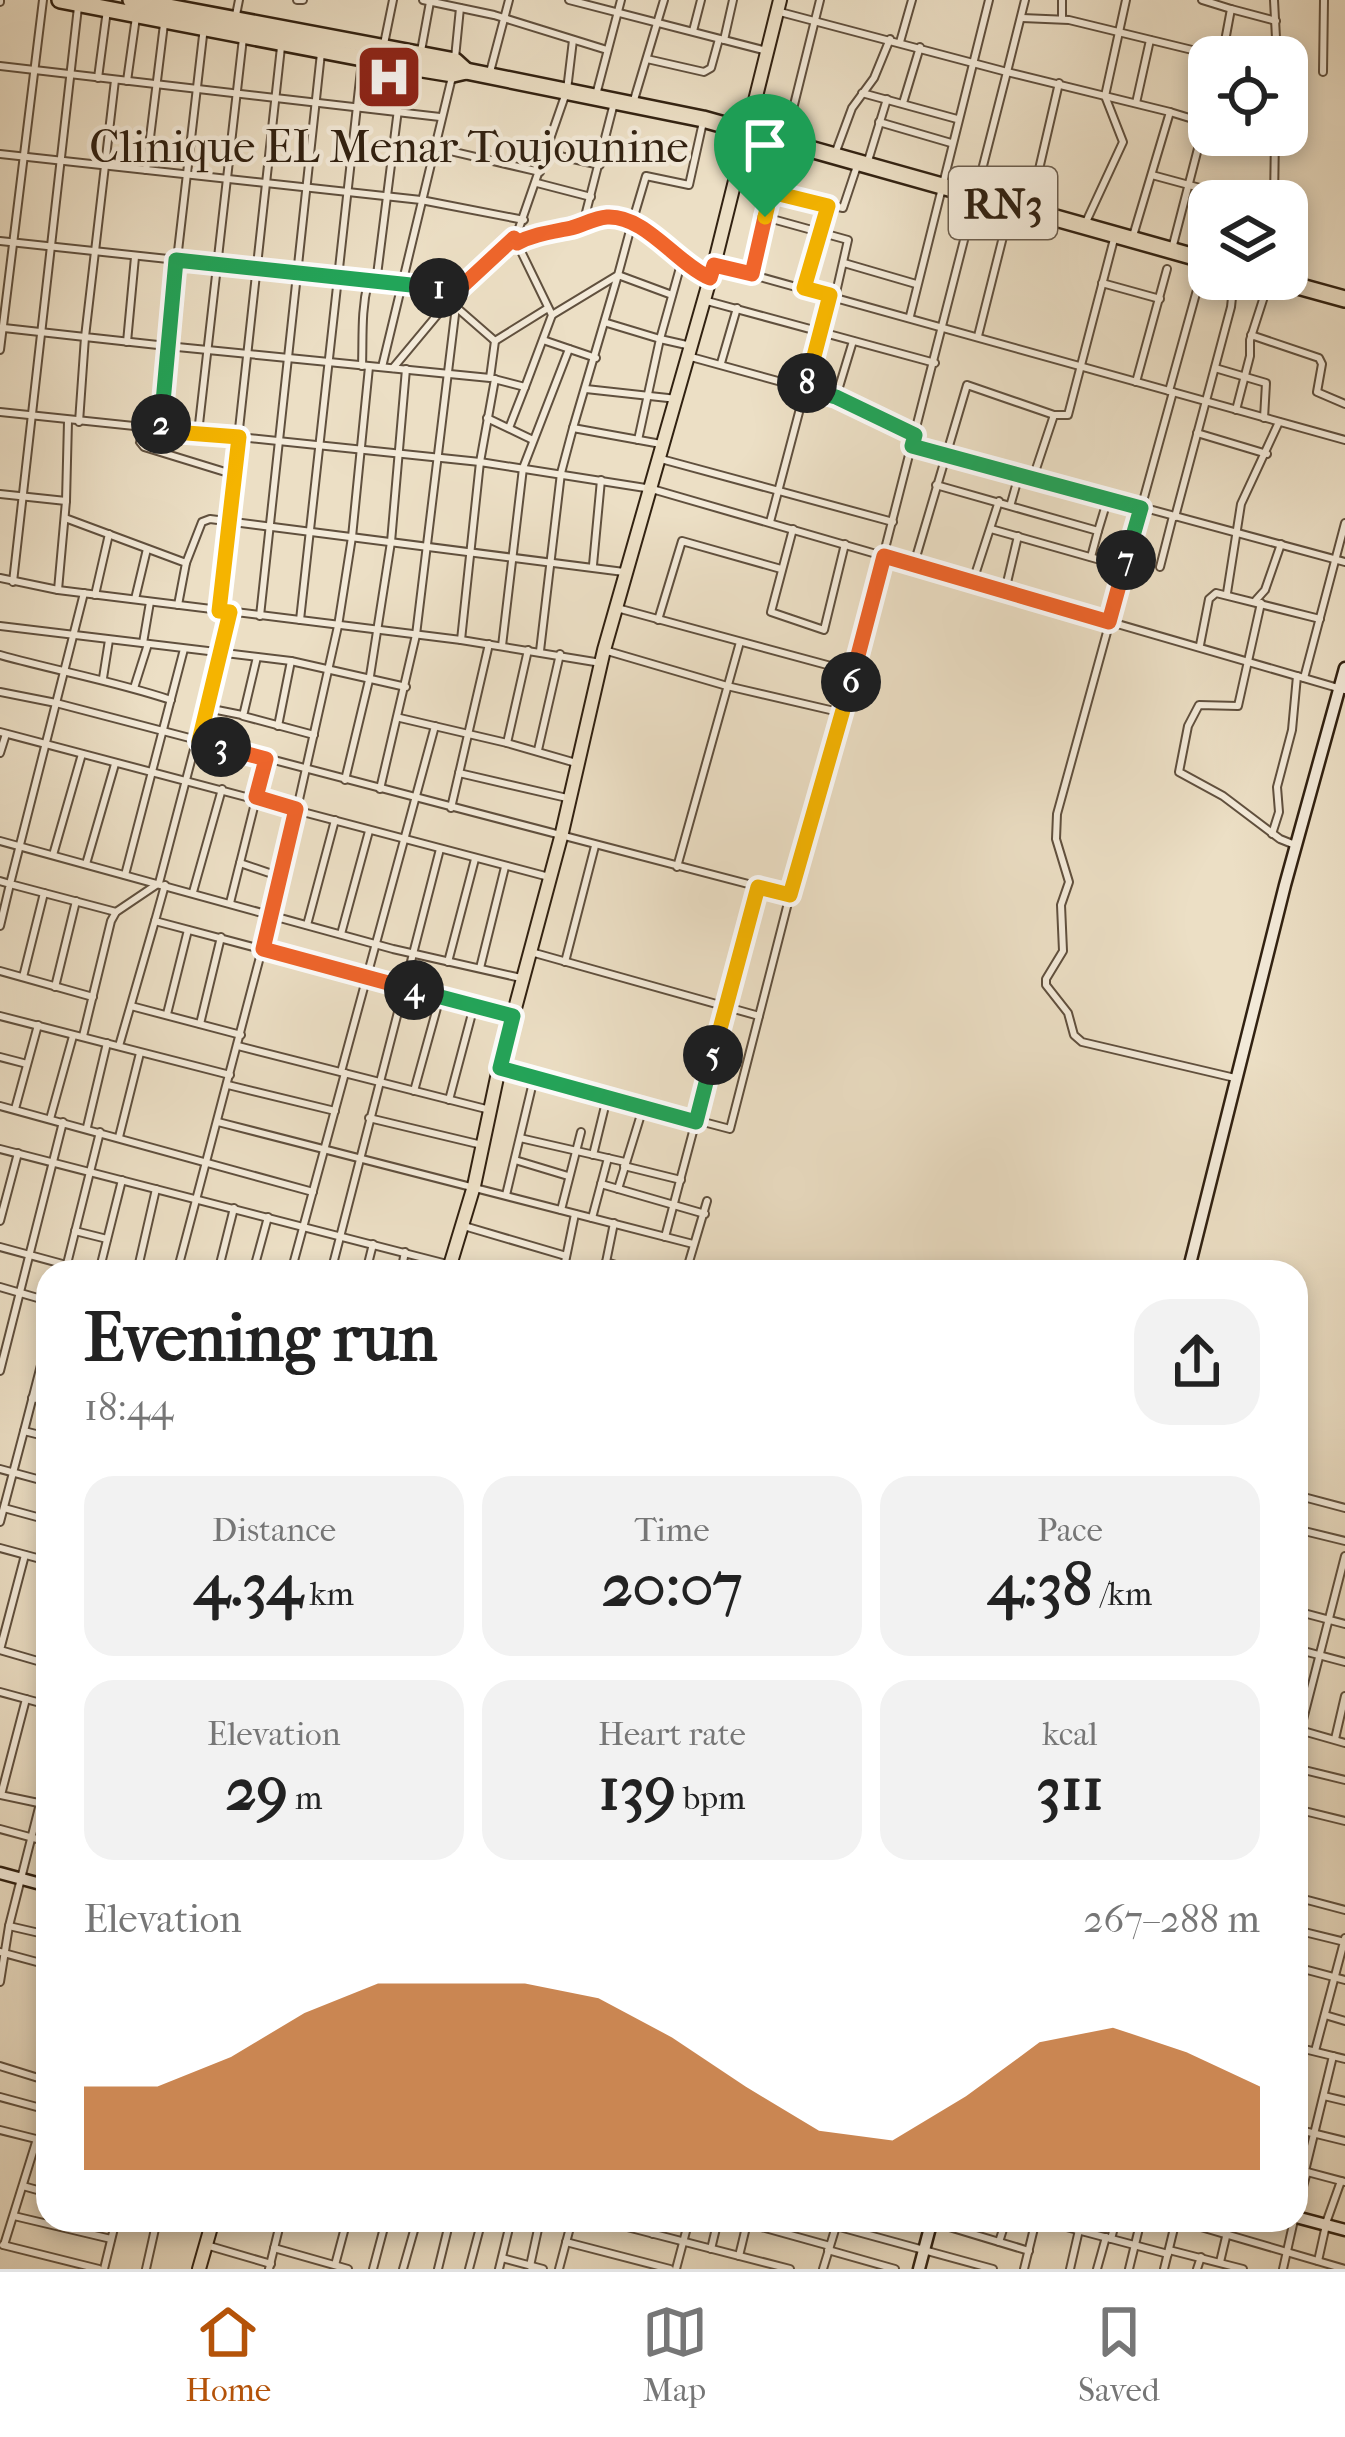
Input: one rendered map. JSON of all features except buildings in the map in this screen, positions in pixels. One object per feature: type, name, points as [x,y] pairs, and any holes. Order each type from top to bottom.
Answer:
[{"type":"highway","name":"RN3","points":[[60,0],[134,7],[239,28],[383,48],[489,76],[633,102],[1188,255]]},
{"type":"highway","name":"RN3","points":[[134,7],[165,20],[239,28],[282,44],[404,66],[458,69]]},
{"type":"highway","points":[[1308,289],[1345,299]]},
{"type":"main road","points":[[451,1260],[474,1186],[602,656],[663,452],[778,6]]},
{"type":"main road","points":[[199,2269],[210,2232]]},
{"type":"street","points":[[0,350],[43,0]]},
{"type":"street","points":[[198,433],[236,94],[239,0]]},
{"type":"street","points":[[383,48],[393,0]]},
{"type":"street","points":[[489,76],[509,0]]},
{"type":"street","points":[[569,0],[767,51]]},
{"type":"street","points":[[596,95],[621,0]]},
{"type":"street","points":[[633,102],[664,0]]},
{"type":"street","points":[[692,32],[701,0]]},
{"type":"street","points":[[647,58],[704,72],[711,68],[734,0]]},
{"type":"street","points":[[752,274],[820,0]]},
{"type":"street","points":[[900,42],[912,0]]},
{"type":"street","points":[[910,317],[989,0]]},
{"type":"street","points":[[500,1068],[725,1130],[733,1126],[790,895],[935,363],[1025,0]]},
{"type":"street","points":[[1061,19],[1062,0]]},
{"type":"street","points":[[1084,226],[1124,140],[1105,96],[1126,0]]},
{"type":"street","points":[[1202,0],[1276,21]]},
{"type":"street","points":[[1274,0],[1276,36]]},
{"type":"street","points":[[1323,71],[1324,0]]},
{"type":"street","points":[[420,56],[426,1],[458,5],[607,50]]},
{"type":"street","points":[[13,582],[78,3]]},
{"type":"street","points":[[382,367],[440,116],[458,69],[458,5]]},
{"type":"street","points":[[778,6],[815,20],[1188,117]]},
{"type":"street","points":[[127,82],[134,7]]},
{"type":"street","points":[[98,78],[107,8]]},
{"type":"street","points":[[1225,36],[1231,9]]},
{"type":"street","points":[[1022,18],[1061,19],[1188,49]]},
{"type":"street","points":[[146,170],[165,20]]},
{"type":"street","points":[[161,431],[204,27]]},
{"type":"street","points":[[835,156],[852,108],[874,78],[890,39]]},
{"type":"street","points":[[509,428],[550,311],[515,241],[567,90],[573,40]]},
{"type":"street","points":[[1136,103],[1150,40]]},
{"type":"street","points":[[219,611],[282,44]]},
{"type":"street","points":[[903,103],[920,47]]},
{"type":"street","points":[[260,616],[321,50]]},
{"type":"street","points":[[299,621],[362,57]]},
{"type":"street","points":[[0,66],[440,116]]},
{"type":"street","points":[[180,1260],[272,914],[338,626],[359,452],[365,367],[361,315],[372,282],[404,66]]},
{"type":"street","points":[[78,423],[115,80]]},
{"type":"street","points":[[1029,211],[1059,83]]},
{"type":"street","points":[[862,93],[957,119]]},
{"type":"street","points":[[583,225],[615,99]]},
{"type":"street","points":[[771,192],[843,208],[887,99]]},
{"type":"street","points":[[1132,240],[1170,112]]},
{"type":"street","points":[[540,651],[561,473],[646,176],[689,185],[703,119]]},
{"type":"street","points":[[879,122],[952,143]]},
{"type":"street","points":[[434,147],[540,172]]},
{"type":"street","points":[[546,153],[600,165]]},
{"type":"street","points":[[0,154],[421,200],[524,220]]},
{"type":"street","points":[[1151,175],[1188,186]]},
{"type":"street","points":[[537,183],[591,197]]},
{"type":"street","points":[[1173,245],[1188,190]]},
{"type":"street","points":[[804,288],[828,206]]},
{"type":"street","points":[[978,337],[1011,206]]},
{"type":"street","points":[[393,368],[458,290],[515,241],[603,217],[632,223],[652,234],[681,263],[752,274],[1345,440]]},
{"type":"street","points":[[765,217],[848,240],[770,522]]},
{"type":"street","points":[[914,564],[967,385],[1054,415],[1067,415],[1115,235]]},
{"type":"street","points":[[0,241],[458,290]]},
{"type":"street","points":[[127,342],[135,257]]},
{"type":"street","points":[[638,440],[681,263]]},
{"type":"street","points":[[844,263],[916,284]]},
{"type":"street","points":[[1136,382],[1167,269]]},
{"type":"street","points":[[495,341],[618,275],[672,295]]},
{"type":"street","points":[[1102,283],[1160,299]]},
{"type":"street","points":[[380,789],[416,635],[458,290]]},
{"type":"street","points":[[704,300],[935,363]]},
{"type":"street","points":[[1196,300],[1057,814],[1056,839],[1069,883],[1061,904],[1063,951],[1046,986],[1068,1013],[1073,1035],[1082,1042],[1235,1078]]},
{"type":"street","points":[[1160,567],[1232,300]]},
{"type":"street","points":[[1235,410],[1263,300]]},
{"type":"street","points":[[456,307],[495,341]]},
{"type":"street","points":[[721,364],[737,308]]},
{"type":"street","points":[[607,322],[721,364],[836,397],[915,435]]},
{"type":"street","points":[[2,328],[448,373],[524,387]]},
{"type":"street","points":[[1251,334],[1319,358],[1317,392],[1345,404]]},
{"type":"street","points":[[543,340],[596,358]]},
{"type":"street","points":[[460,640],[495,341]]},
{"type":"street","points":[[836,397],[853,341]]},
{"type":"street","points":[[502,646],[524,468],[569,349]]},
{"type":"street","points":[[1215,368],[1266,383],[1264,418]]},
{"type":"street","points":[[345,780],[370,676],[391,542],[406,369]]},
{"type":"street","points":[[586,389],[677,399]]},
{"type":"street","points":[[0,412],[480,461],[652,489],[1342,689]]},
{"type":"street","points":[[1033,478],[1054,415]]},
{"type":"street","points":[[487,418],[533,440]]},
{"type":"street","points":[[58,590],[70,454],[68,422]]},
{"type":"street","points":[[1227,593],[1234,532],[1247,488],[1280,422]]},
{"type":"street","points":[[573,428],[638,440],[663,452],[892,523]]},
{"type":"street","points":[[146,430],[140,442],[144,447],[235,475]]},
{"type":"street","points":[[1197,434],[1267,454]]},
{"type":"street","points":[[912,446],[1345,562]]},
{"type":"street","points":[[1011,503],[1019,475]]},
{"type":"street","points":[[593,566],[602,480]]},
{"type":"street","points":[[936,485],[1098,531]]},
{"type":"street","points":[[0,494],[66,501]]},
{"type":"street","points":[[1090,557],[1108,498]]},
{"type":"street","points":[[973,581],[998,502]]},
{"type":"street","points":[[64,518],[186,563]]},
{"type":"street","points":[[178,605],[186,563],[202,522],[270,526],[628,572]]},
{"type":"street","points":[[1272,834],[1280,812],[1276,794],[1300,677],[1345,523]]},
{"type":"street","points":[[793,529],[772,614],[826,630],[845,544]]},
{"type":"street","points":[[991,529],[1125,567]]},
{"type":"street","points":[[95,595],[109,534]]},
{"type":"street","points":[[1006,591],[1018,536]]},
{"type":"street","points":[[658,620],[682,541],[781,568]]},
{"type":"street","points":[[1281,544],[1258,602],[1238,706],[1199,705],[1192,714],[1179,772],[1295,845]]},
{"type":"street","points":[[135,599],[147,549]]},
{"type":"street","points":[[0,578],[95,595],[602,656],[843,713]]},
{"type":"street","points":[[0,926],[84,593]]},
{"type":"street","points":[[1199,646],[1211,596],[1227,593],[1320,619]]},
{"type":"street","points":[[134,688],[151,602]]},
{"type":"street","points":[[617,608],[854,672]]},
{"type":"street","points":[[119,1046],[155,921],[230,612]]},
{"type":"street","points":[[0,626],[257,656],[406,686]]},
{"type":"street","points":[[103,678],[109,640]]},
{"type":"street","points":[[677,867],[740,642]]},
{"type":"street","points":[[451,808],[489,644]]},
{"type":"street","points":[[125,875],[184,649]]},
{"type":"street","points":[[508,743],[528,649]]},
{"type":"street","points":[[538,752],[560,654]]},
{"type":"street","points":[[0,655],[103,678],[171,700]]},
{"type":"street","points":[[242,715],[257,656]]},
{"type":"street","points":[[278,726],[291,662]]},
{"type":"street","points":[[1191,1260],[1295,845],[1345,668]]},
{"type":"street","points":[[0,692],[790,895]]},
{"type":"street","points":[[207,708],[314,735]]},
{"type":"street","points":[[399,718],[579,764]]},
{"type":"street","points":[[1330,718],[1345,722]]},
{"type":"street","points":[[293,1260],[434,726]]},
{"type":"street","points":[[0,753],[3,733],[549,877]]},
{"type":"street","points":[[53,855],[82,753]]},
{"type":"street","points":[[230,902],[266,759]]},
{"type":"street","points":[[86,864],[115,762]]},
{"type":"street","points":[[459,773],[570,799]]},
{"type":"street","points":[[193,892],[222,789]]},
{"type":"street","points":[[307,925],[335,820]]},
{"type":"street","points":[[341,934],[369,831]]},
{"type":"street","points":[[0,841],[376,944],[524,979]]},
{"type":"street","points":[[565,962],[595,846]]},
{"type":"street","points":[[334,1260],[440,849]]},
{"type":"street","points":[[448,962],[475,859]]},
{"type":"street","points":[[240,863],[281,877]]},
{"type":"street","points":[[480,969],[505,867]]},
{"type":"street","points":[[0,881],[116,912]]},
{"type":"street","points":[[50,1119],[93,997],[108,928],[116,912],[162,884]]},
{"type":"street","points":[[665,1237],[758,887]]},
{"type":"street","points":[[23,978],[44,893]]},
{"type":"street","points":[[56,987],[76,901]]},
{"type":"street","points":[[155,921],[513,1016]]},
{"type":"street","points":[[166,1016],[188,930]]},
{"type":"street","points":[[200,1024],[221,938]]},
{"type":"street","points":[[531,952],[759,1016]]},
{"type":"street","points":[[0,971],[93,997]]},
{"type":"street","points":[[414,1091],[440,997]]},
{"type":"street","points":[[131,1006],[241,1035]]},
{"type":"street","points":[[449,1100],[474,1006]]},
{"type":"street","points":[[0,1016],[141,1052],[335,1112]]},
{"type":"street","points":[[15,1110],[38,1025]]},
{"type":"street","points":[[87,1129],[107,1043]]},
{"type":"street","points":[[238,1046],[491,1111]]},
{"type":"street","points":[[118,1137],[141,1052]]},
{"type":"street","points":[[0,1057],[27,1064]]},
{"type":"street","points":[[506,1195],[534,1078]]},
{"type":"street","points":[[593,1155],[607,1098]]},
{"type":"street","points":[[0,1106],[313,1192]]},
{"type":"street","points":[[618,1189],[643,1108]]},
{"type":"street","points":[[369,1118],[483,1145]]},
{"type":"street","points":[[0,1371],[63,1122]]},
{"type":"street","points":[[218,1122],[693,1244]]},
{"type":"street","points":[[68,1260],[100,1132]]},
{"type":"street","points":[[561,1210],[581,1132]]},
{"type":"street","points":[[520,1138],[681,1180]]},
{"type":"street","points":[[0,1149],[429,1260]]},
{"type":"street","points":[[0,1221],[18,1154]]},
{"type":"street","points":[[592,1218],[608,1158]]},
{"type":"street","points":[[514,1160],[568,1176]]},
{"type":"street","points":[[100,1260],[122,1180]]},
{"type":"street","points":[[601,1184],[705,1214]]},
{"type":"street","points":[[140,1260],[156,1189]]},
{"type":"street","points":[[689,1260],[707,1202]]},
{"type":"street","points":[[221,1260],[234,1208]]},
{"type":"street","points":[[565,1260],[575,1214]]},
{"type":"street","points":[[256,1260],[268,1217]]},
{"type":"street","points":[[606,1260],[614,1223]]},
{"type":"street","points":[[461,1225],[566,1256]]},
{"type":"street","points":[[75,1231],[107,1240]]},
{"type":"street","points":[[369,1260],[373,1244]]},
{"type":"street","points":[[0,1247],[43,1260]]},
{"type":"street","points":[[404,1260],[406,1252]]},
{"type":"street","points":[[0,1287],[36,1297]]},
{"type":"street","points":[[0,1522],[36,1385]]},
{"type":"street","points":[[32,1398],[36,1399]]},
{"type":"street","points":[[24,1430],[36,1434]]},
{"type":"street","points":[[0,1469],[36,1479]]},
{"type":"street","points":[[1308,1498],[1345,1508]]},
{"type":"street","points":[[4,1508],[36,1517]]},
{"type":"street","points":[[1308,1531],[1345,1541]]},
{"type":"street","points":[[0,1548],[36,1558]]},
{"type":"street","points":[[25,1555],[0,1649],[36,1660]]},
{"type":"street","points":[[1308,1697],[1345,1556]]},
{"type":"street","points":[[1308,1614],[1345,1624]]},
{"type":"street","points":[[1308,1652],[1345,1662]]},
{"type":"street","points":[[0,1692],[36,1702]]},
{"type":"street","points":[[26,1699],[0,1795],[36,1802]]},
{"type":"street","points":[[1335,1740],[1345,1701]]},
{"type":"street","points":[[1308,1733],[1345,1743]]},
{"type":"street","points":[[1308,1771],[1345,1780]]},
{"type":"street","points":[[1308,1812],[1344,1821],[1345,1810]]},
{"type":"street","points":[[0,1982],[2,1952],[36,1827]]},
{"type":"street","points":[[0,1829],[36,1839]]},
{"type":"street","points":[[0,1873],[36,1883]]},
{"type":"street","points":[[1308,1901],[1345,1910]]},
{"type":"street","points":[[9,1926],[36,1932]]},
{"type":"street","points":[[1308,1933],[1345,1941],[1315,2051]]},
{"type":"street","points":[[2,1952],[36,1962]]},
{"type":"street","points":[[1308,1970],[1345,1980]]},
{"type":"street","points":[[1325,2015],[1345,2021]]},
{"type":"street","points":[[1308,2049],[1345,2059]]},
{"type":"street","points":[[1308,2155],[1333,2056]]},
{"type":"street","points":[[0,2066],[36,2077]]},
{"type":"street","points":[[1324,2096],[1345,2101]]},
{"type":"street","points":[[0,2097],[36,2107]]},
{"type":"street","points":[[0,2130],[36,2139]]},
{"type":"street","points":[[1308,2132],[1345,2141]]},
{"type":"street","points":[[36,2142],[2,2244],[101,2269],[113,2232]]},
{"type":"street","points":[[1308,2171],[1343,2181],[1315,2263]]},
{"type":"street","points":[[23,2186],[36,2190]]},
{"type":"street","points":[[14,2216],[36,2221]]},
{"type":"street","points":[[1308,2220],[1345,2230]]},
{"type":"street","points":[[79,2232],[111,2240]]},
{"type":"street","points":[[146,2269],[155,2232]]},
{"type":"street","points":[[206,2245],[270,2266],[278,2232]]},
{"type":"street","points":[[335,2265],[344,2232]]},
{"type":"street","points":[[373,2269],[383,2232]]},
{"type":"street","points":[[403,2269],[413,2232]]},
{"type":"street","points":[[438,2269],[448,2232]]},
{"type":"street","points":[[469,2269],[479,2232]]},
{"type":"street","points":[[500,2269],[509,2232]]},
{"type":"street","points":[[530,2266],[537,2232]]},
{"type":"street","points":[[559,2269],[569,2232]]},
{"type":"street","points":[[648,2232],[790,2269]]},
{"type":"street","points":[[566,2242],[673,2269],[686,2232]]},
{"type":"street","points":[[711,2248],[715,2232]]},
{"type":"street","points":[[745,2269],[747,2232]]},
{"type":"street","points":[[779,2232],[895,2269]]},
{"type":"street","points":[[823,2269],[834,2232]]},
{"type":"street","points":[[867,2232],[993,2269]]},
{"type":"street","points":[[919,2269],[928,2232]]},
{"type":"street","points":[[968,2232],[1029,2251]]},
{"type":"street","points":[[999,2242],[1002,2232]]},
{"type":"street","points":[[1024,2269],[1036,2232]]},
{"type":"street","points":[[1070,2269],[1082,2232]]},
{"type":"street","points":[[1086,2232],[1243,2269]]},
{"type":"street","points":[[1097,2269],[1111,2232]]},
{"type":"street","points":[[1129,2269],[1138,2232]]},
{"type":"street","points":[[1164,2269],[1174,2232]]},
{"type":"street","points":[[1220,2232],[1345,2269]]},
{"type":"street","points":[[1283,2269],[1291,2232]]},
{"type":"street","points":[[1225,2265],[1227,2234]]},
{"type":"street","points":[[274,2248],[348,2269]]},
{"type":"street","points":[[1198,2269],[1201,2257]]},
{"type":"street","points":[[502,2258],[543,2269]]},
{"type":"place","name":"Clinique EL Menar Toujounine","points":[[389,77]]},
{"type":"route","points":[[771,192],[828,206],[804,288],[830,295],[805,389],[836,397],[915,435],[912,446],[1141,508],[1109,622],[884,556],[790,895],[758,887],[696,1122],[500,1068],[513,1016],[263,949],[296,809],[256,797],[266,759],[199,741],[230,612],[219,611],[239,437],[161,431],[167,346],[176,260],[458,290],[514,238],[517,243],[614,217],[652,234],[686,267],[710,278],[714,265],[752,274],[765,217],[771,192]]}]
